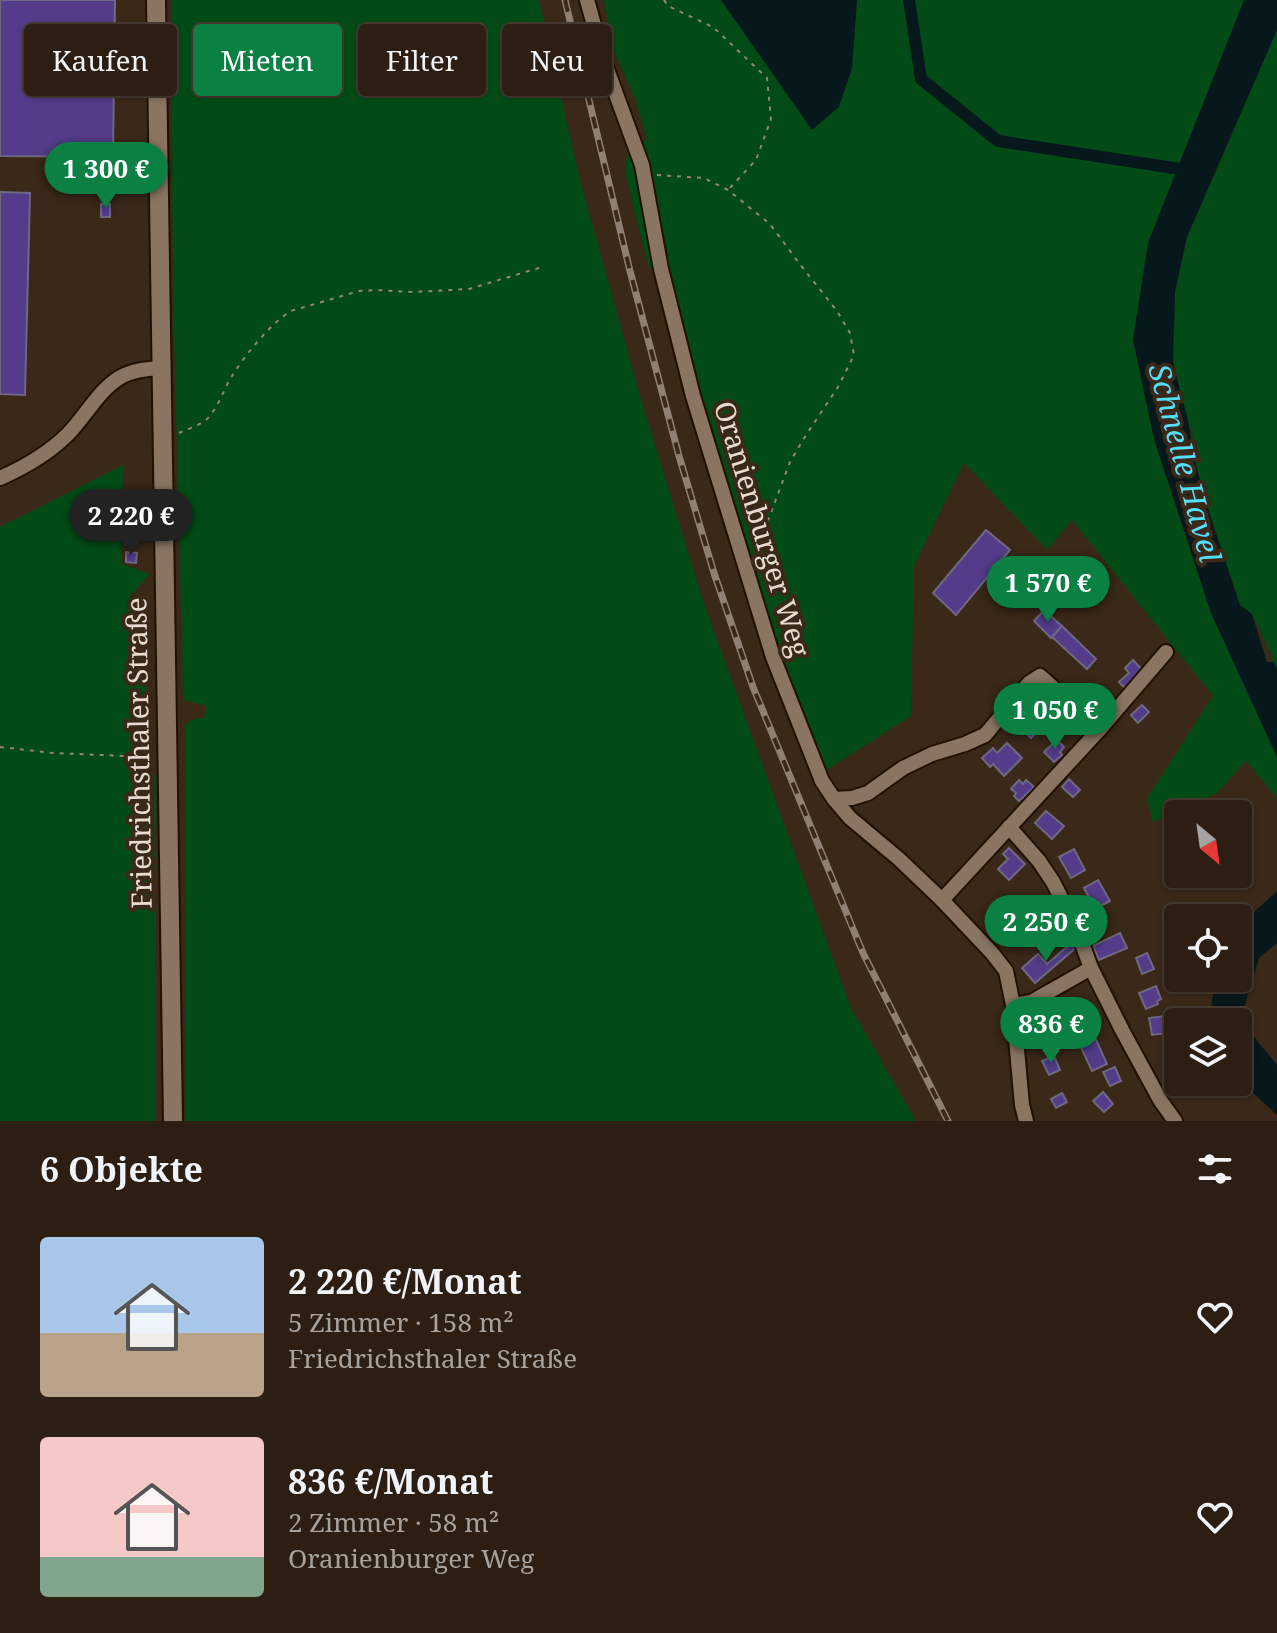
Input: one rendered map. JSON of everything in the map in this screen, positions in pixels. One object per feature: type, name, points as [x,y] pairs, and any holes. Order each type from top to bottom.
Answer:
[{"type":"street","name":"Friedrichsthaler Straße","points":[[156,0],[173,1121]]},
{"type":"street","name":"Oranienburger Weg","points":[[587,0],[605,64],[642,165],[661,269],[693,396],[773,657],[822,781],[834,799],[850,818],[942,900],[1006,971],[1013,1005],[1026,1121]]},
{"type":"street","points":[[0,478],[54,447],[120,377],[161,368]]},
{"type":"street","points":[[942,900],[1100,729],[1166,652]]},
{"type":"street","points":[[834,799],[868,793],[903,768],[985,735],[1029,683],[1040,676],[1100,729]]},
{"type":"street","points":[[1009,827],[1053,882],[1076,927],[1091,968],[1160,1100],[1175,1121]]},
{"type":"street","points":[[1013,1005],[1031,1002],[1091,968]]},
{"type":"path","points":[[664,0],[668,6],[713,27],[767,78],[771,119],[756,160],[728,190]]},
{"type":"path","points":[[644,176],[704,178],[728,190],[770,224],[837,311],[850,333],[854,355],[838,387],[790,462],[761,539],[745,566]]},
{"type":"path","points":[[162,437],[174,435],[205,420],[216,408],[232,375],[268,331],[291,311],[359,291],[469,289],[542,267]]},
{"type":"path","points":[[0,747],[53,753],[167,757]]},
{"type":"green space","points":[[172,0],[539,0],[544,24],[502,24],[502,96],[561,96],[579,176],[640,396],[703,601],[850,1006],[916,1121],[186,1121],[185,726],[191,720],[205,717],[205,705],[183,698],[171,122],[171,96],[177,96],[177,24],[172,24]]},
{"type":"green space","points":[[604,0],[721,0],[729,10],[852,68],[857,0],[1244,0],[1148,243],[1133,340],[1154,439],[1211,613],[1277,757],[1277,798],[1246,761],[1217,793],[1202,800],[1164,800],[1164,817],[1153,822],[1147,798],[1213,696],[1072,520],[1047,550],[964,463],[914,566],[911,716],[825,771],[746,569],[673,300],[648,265],[625,173],[627,155],[647,140],[635,98],[613,49],[612,24],[608,24]]},
{"type":"green space","points":[[1277,30],[1277,685],[1267,662],[1274,661],[1252,614],[1240,605],[1210,515],[1195,462],[1202,463],[1173,362],[1175,292],[1187,237]]},
{"type":"green space","points":[[123,465],[122,564],[150,574],[129,597],[130,630],[145,677],[148,713],[148,742],[142,749],[141,769],[156,775],[156,1121],[0,1121],[0,527]]},
{"type":"water","points":[[721,0],[857,0],[852,68],[839,107],[812,130]]},
{"type":"water","name":"Schnelle Havel","points":[[1244,0],[1277,0],[1277,30],[1187,237],[1175,292],[1173,362],[1195,462],[1240,605],[1252,614],[1267,662],[1274,662],[1277,669],[1277,757],[1211,613],[1154,439],[1133,340],[1148,243]]},
{"type":"water","points":[[1277,891],[1277,936],[1254,954],[1252,961],[1252,914]]},
{"type":"water","points":[[1213,992],[1243,992],[1238,1008],[1211,1008]]},
{"type":"water","points":[[1252,1044],[1277,1074],[1277,1115],[1252,1092]]},
{"type":"building","points":[[0,0],[115,0],[115,24],[24,24],[24,96],[114,96],[113,157],[0,156]]},
{"type":"building","points":[[0,192],[30,193],[25,395],[0,394]]},
{"type":"building","points":[[101,204],[110,204],[110,217],[101,217]]},
{"type":"building","points":[[986,530],[1010,550],[956,615],[933,593]]},
{"type":"building","points":[[126,552],[137,553],[136,563],[126,562]]},
{"type":"building","points":[[1044,610],[1062,626],[1051,638],[1034,621]]},
{"type":"building","points":[[1062,626],[1096,659],[1087,669],[1052,637]]},
{"type":"building","points":[[1133,660],[1145,673],[1127,690],[1119,682],[1129,673],[1125,668]]},
{"type":"building","points":[[1103,690],[1116,703],[1101,717],[1093,708],[1102,700],[1098,695]]},
{"type":"building","points":[[1142,705],[1149,712],[1138,723],[1131,715]]},
{"type":"building","points":[[1028,714],[1032,718],[1035,715],[1045,724],[1031,738],[1020,723]]},
{"type":"building","points":[[1057,740],[1064,747],[1060,752],[1062,755],[1054,762],[1044,752]]},
{"type":"building","points":[[1007,743],[1022,758],[1004,776],[982,758],[993,748],[997,753]]},
{"type":"building","points":[[1069,779],[1080,790],[1073,797],[1062,787]]},
{"type":"building","points":[[1019,780],[1023,784],[1026,780],[1034,787],[1019,801],[1011,789]]},
{"type":"building","points":[[1046,811],[1064,826],[1052,839],[1035,823]]},
{"type":"building","points":[[1009,848],[1025,864],[1009,880],[998,869],[1008,859],[1003,854]]},
{"type":"building","points":[[1074,849],[1085,870],[1071,878],[1059,857]]},
{"type":"building","points":[[1098,880],[1110,901],[1095,909],[1084,888]]},
{"type":"building","points":[[1120,933],[1127,948],[1099,960],[1093,946]]},
{"type":"building","points":[[1076,939],[1079,945],[1035,983],[1022,968],[1038,954],[1047,964]]},
{"type":"building","points":[[1147,953],[1154,969],[1142,974],[1136,958]]},
{"type":"building","points":[[1156,986],[1161,999],[1157,1001],[1158,1004],[1146,1009],[1139,993]]},
{"type":"building","points":[[1074,1003],[1076,1007],[1082,1003],[1088,1014],[1075,1021],[1073,1018],[1069,1020],[1063,1008]]},
{"type":"building","points":[[1164,1016],[1164,1033],[1152,1035],[1149,1018]]},
{"type":"building","points":[[1050,1024],[1054,1037],[1037,1043],[1033,1030]]},
{"type":"building","points":[[1093,1033],[1107,1064],[1092,1071],[1078,1041]]},
{"type":"building","points":[[1054,1056],[1060,1070],[1049,1075],[1042,1061]]},
{"type":"building","points":[[1115,1067],[1121,1081],[1110,1086],[1103,1072]]},
{"type":"building","points":[[1103,1092],[1113,1104],[1104,1112],[1093,1101]]},
{"type":"building","points":[[1062,1093],[1067,1102],[1056,1108],[1051,1099]]},
{"type":"waterway","points":[[909,0],[921,79],[998,141],[1193,171]]},
{"type":"waterway","points":[[1277,936],[1254,954],[1236,1014],[1251,1043],[1277,1074]]},
{"type":"railway","points":[[565,0],[630,271],[714,573],[753,687],[863,953],[948,1121]]}]
